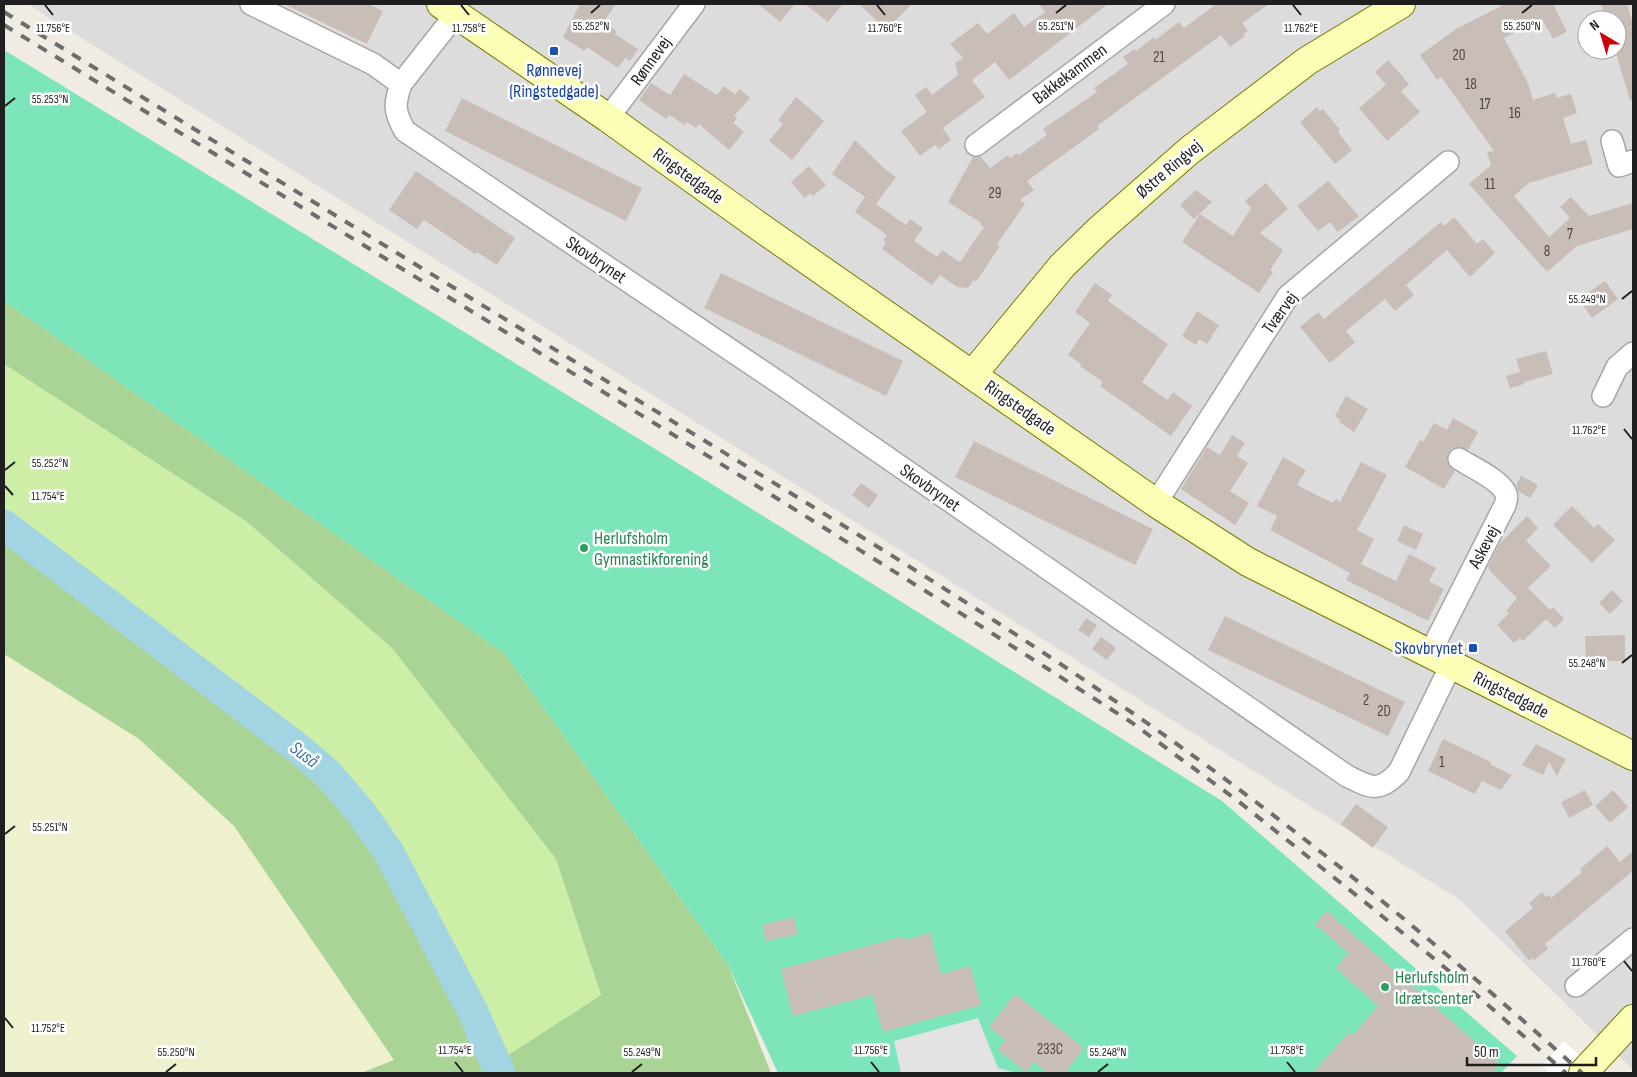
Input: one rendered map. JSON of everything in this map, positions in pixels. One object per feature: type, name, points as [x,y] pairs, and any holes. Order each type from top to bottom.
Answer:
[{"type":"street","points":[[250,4],[373,64],[401,84]]},
{"type":"street","name":"Rønnevej","points":[[608,118],[694,4]]},
{"type":"street","name":"Bakkekammen","points":[[976,145],[1164,4]]},
{"type":"street","name":"Østre Ringvej","points":[[972,375],[1062,266],[1098,230],[1190,150],[1307,61],[1401,4]]},
{"type":"street","name":"Skovbrynet","points":[[448,9],[401,84],[396,97],[395,109],[404,131],[780,384],[1347,776],[1363,784],[1379,787],[1390,781],[1399,772],[1441,659]]},
{"type":"street","name":"Ringstedgade","points":[[448,9],[608,118],[767,232],[1156,503],[1248,562],[1633,756]]},
{"type":"street","points":[[1612,141],[1619,166],[1633,161]]},
{"type":"street","name":"Tværvej","points":[[1156,503],[1288,296],[1448,162]]},
{"type":"street","points":[[1603,396],[1617,367],[1633,353]]},
{"type":"street","name":"Askevej","points":[[1441,659],[1507,498],[1504,488],[1458,459]]},
{"type":"street","points":[[1576,986],[1633,938]]},
{"type":"street","points":[[1583,1073],[1633,1019]]},
{"type":"shaded area","points":[[27,4],[1633,4],[1633,1070],[1460,900]]},
{"type":"shaded area","points":[[978,1018],[998,1068],[1017,1073],[901,1073],[894,1041]]},
{"type":"green space","name":"Herlufsholm Gymnastikforening","points":[[4,50],[644,442],[1222,801],[1517,1056],[1501,1073],[778,1073],[728,965],[505,654],[4,301]]},
{"type":"green space","points":[[4,301],[505,654],[728,965],[771,1073],[361,1073],[394,1060],[234,826],[139,739],[4,654],[4,525],[299,749],[328,774],[359,810],[388,851],[472,1010],[496,1063],[601,995],[556,859],[392,648],[246,521],[4,364]]},
{"type":"green space","points":[[4,364],[246,521],[392,648],[556,859],[601,995],[496,1063],[472,1010],[388,851],[359,810],[328,774],[299,749],[4,525]]},
{"type":"green space","points":[[4,654],[139,739],[234,826],[395,1060],[361,1073],[4,1073]]},
{"type":"pier","points":[[1564,1041],[1599,1073],[1550,1073],[1542,1066]]},
{"type":"building","points":[[284,4],[368,4],[383,11],[367,44]]},
{"type":"building","points":[[580,4],[616,4],[604,21],[617,32],[615,34],[638,49],[630,61],[625,58],[618,68],[587,47],[584,51],[563,37]]},
{"type":"building","points":[[758,4],[795,4],[780,22]]},
{"type":"building","points":[[805,4],[843,4],[828,22]]},
{"type":"building","points":[[859,4],[912,4],[886,30]]},
{"type":"building","points":[[1039,4],[1108,4],[1009,80],[995,62],[972,80],[985,97],[943,128],[951,140],[939,149],[935,145],[920,156],[901,131],[927,112],[915,95],[926,87],[932,95],[958,75],[955,63],[963,58],[950,44],[978,23],[987,34],[1014,13],[1024,27],[1045,12]]},
{"type":"building","points":[[1216,4],[1269,4],[1242,23],[1248,31],[1243,34],[1245,36],[1230,47],[1221,35],[1097,126],[1099,129],[1027,181],[1034,190],[1020,200],[1025,204],[997,244],[1000,246],[976,282],[974,280],[968,288],[957,287],[940,275],[932,285],[882,249],[886,243],[883,240],[887,235],[855,212],[865,197],[832,174],[855,140],[886,170],[896,177],[876,204],[906,225],[910,219],[923,228],[914,241],[937,257],[942,250],[960,262],[984,227],[981,223],[948,202],[973,157],[980,156],[990,168],[1008,155],[1010,158],[1017,153],[1019,155],[1047,135],[1043,129],[1097,92],[1094,88],[1128,64],[1123,57],[1134,49],[1136,51],[1154,37],[1155,40],[1179,22],[1184,28]]},
{"type":"building","points":[[1505,4],[1553,4],[1567,32],[1553,39],[1542,19],[1504,38],[1528,83],[1533,100],[1555,93],[1556,98],[1571,94],[1577,113],[1563,118],[1571,144],[1586,140],[1593,164],[1529,183],[1514,196],[1549,237],[1570,218],[1560,207],[1571,197],[1589,216],[1633,203],[1633,229],[1577,246],[1547,272],[1469,184],[1491,165],[1487,152],[1494,151],[1441,77],[1437,80],[1420,55],[1456,29]]},
{"type":"building","points":[[1601,4],[1627,4],[1633,24],[1633,100],[1630,100],[1618,60],[1627,60],[1627,10],[1603,10]]},
{"type":"building","points":[[1388,60],[1409,84],[1401,91],[1420,112],[1387,141],[1359,108],[1386,85],[1375,72]]},
{"type":"building","points":[[684,74],[717,95],[724,86],[735,95],[739,89],[750,98],[734,116],[737,118],[733,123],[744,132],[729,150],[699,124],[696,128],[687,122],[685,125],[669,115],[666,119],[639,100],[651,83],[670,95]]},
{"type":"building","points":[[796,97],[824,121],[792,160],[769,141],[783,124],[778,120]]},
{"type":"building","points":[[462,98],[642,188],[626,221],[445,131]]},
{"type":"building","points":[[1317,107],[1320,111],[1323,109],[1340,130],[1338,132],[1352,150],[1335,164],[1300,122]]},
{"type":"building","points":[[809,166],[826,185],[813,196],[810,193],[805,198],[791,182]]},
{"type":"building","points":[[416,171],[515,238],[497,265],[477,252],[475,254],[424,220],[417,229],[389,210]]},
{"type":"building","points":[[1328,181],[1359,216],[1338,232],[1330,222],[1318,231],[1297,206]]},
{"type":"building","points":[[1266,183],[1288,209],[1260,233],[1283,250],[1270,270],[1273,272],[1259,293],[1182,242],[1200,214],[1233,236],[1251,208],[1245,201]]},
{"type":"building","points":[[1196,190],[1212,202],[1194,219],[1180,205]]},
{"type":"building","points":[[1454,217],[1477,244],[1483,239],[1495,253],[1470,277],[1447,250],[1406,285],[1414,295],[1395,311],[1385,299],[1346,331],[1355,342],[1330,363],[1300,327],[1318,312],[1324,319],[1441,222],[1444,226]]},
{"type":"building","points":[[721,273],[903,361],[886,396],[704,308]]},
{"type":"building","points":[[1605,281],[1618,299],[1592,318],[1579,299]]},
{"type":"building","points":[[1095,283],[1112,295],[1108,301],[1168,344],[1142,382],[1167,400],[1173,392],[1192,406],[1171,436],[1100,386],[1103,382],[1068,355],[1090,323],[1075,312]]},
{"type":"building","points":[[1197,311],[1219,325],[1207,344],[1199,339],[1196,345],[1182,336]]},
{"type":"building","points":[[1546,351],[1553,374],[1510,388],[1506,376],[1520,372],[1516,359]]},
{"type":"building","points":[[1346,396],[1368,409],[1354,432],[1339,422],[1341,420],[1335,416]]},
{"type":"building","points":[[1453,418],[1478,432],[1468,450],[1459,447],[1452,448],[1448,453],[1448,465],[1455,471],[1444,489],[1405,467],[1420,440],[1423,442],[1434,423],[1447,430]]},
{"type":"building","points":[[1232,435],[1245,443],[1237,456],[1248,463],[1230,491],[1249,503],[1235,525],[1181,489],[1207,447],[1220,455]]},
{"type":"building","points":[[974,441],[1153,529],[1135,565],[955,477]]},
{"type":"building","points":[[1283,457],[1306,470],[1297,485],[1333,503],[1336,499],[1340,502],[1361,462],[1387,475],[1357,530],[1374,539],[1361,564],[1396,581],[1409,554],[1436,568],[1429,581],[1444,589],[1428,621],[1346,580],[1350,573],[1270,530],[1277,516],[1257,506]]},
{"type":"building","points":[[1521,476],[1538,485],[1530,498],[1518,491],[1516,485]]},
{"type":"building","points":[[861,483],[878,495],[869,508],[852,495]]},
{"type":"building","points":[[1572,506],[1594,528],[1598,524],[1615,540],[1592,563],[1553,525]]},
{"type":"building","points":[[1527,516],[1538,528],[1526,541],[1551,566],[1528,588],[1550,610],[1553,607],[1564,619],[1555,628],[1546,619],[1523,641],[1520,638],[1514,643],[1497,625],[1509,613],[1506,611],[1517,598],[1490,571],[1488,566],[1500,543]]},
{"type":"building","points":[[1404,525],[1423,534],[1416,550],[1397,541]]},
{"type":"building","points":[[1612,590],[1623,601],[1610,614],[1599,603]]},
{"type":"building","points":[[1225,616],[1405,702],[1388,736],[1208,650]]},
{"type":"building","points":[[1086,618],[1097,625],[1089,637],[1078,630]]},
{"type":"building","points":[[1625,635],[1625,661],[1586,661],[1585,636]]},
{"type":"building","points":[[1101,637],[1116,648],[1107,660],[1092,649]]},
{"type":"building","points":[[1443,739],[1491,762],[1490,764],[1512,775],[1501,790],[1482,781],[1475,794],[1428,771]]},
{"type":"building","points":[[1536,744],[1566,759],[1557,776],[1549,762],[1543,775],[1522,765]]},
{"type":"building","points":[[1585,790],[1593,805],[1569,818],[1561,802]]},
{"type":"building","points":[[1613,790],[1628,807],[1610,823],[1595,806]]},
{"type":"building","points":[[1356,804],[1388,827],[1373,848],[1341,824]]},
{"type":"building","points":[[1607,846],[1620,862],[1633,851],[1633,871],[1545,944],[1548,949],[1534,960],[1532,958],[1529,961],[1505,931],[1533,908],[1529,903],[1542,892],[1546,897],[1549,895],[1551,898],[1582,872],[1580,869]]},
{"type":"building","name":"Herlufsholm Idrætscenter","points":[[1327,911],[1500,1064],[1492,1073],[1313,1073],[1349,1032],[1353,1035],[1378,1006],[1336,968],[1348,953],[1315,924]]},
{"type":"building","points":[[794,917],[798,934],[766,941],[762,925]]},
{"type":"building","points":[[930,933],[941,974],[970,966],[981,1005],[883,1032],[872,995],[793,1016],[781,969],[904,936],[905,940]]},
{"type":"building","points":[[1015,994],[1084,1048],[1065,1073],[1048,1073],[1034,1062],[1026,1072],[998,1050],[1005,1040],[989,1027]]},
{"type":"waterway","name":"Suså","points":[[4,525],[299,749],[328,774],[359,810],[388,851],[472,1010],[500,1073]]},
{"type":"railway","points":[[4,12],[874,544],[1070,670],[1193,755],[1364,886],[1474,978],[1582,1073]]},
{"type":"railway","points":[[4,25],[770,494],[1131,722],[1238,801],[1371,907],[1449,971],[1566,1073]]},
{"type":"place","name":"Rønnevej (Ringstedgade)","points":[[554,51]]},
{"type":"place","name":"Herlufsholm Gymnastikforening","points":[[584,548]]},
{"type":"place","name":"Skovbrynet","points":[[1473,648]]},
{"type":"place","name":"Herlufsholm Idrætscenter","points":[[1385,987]]}]
